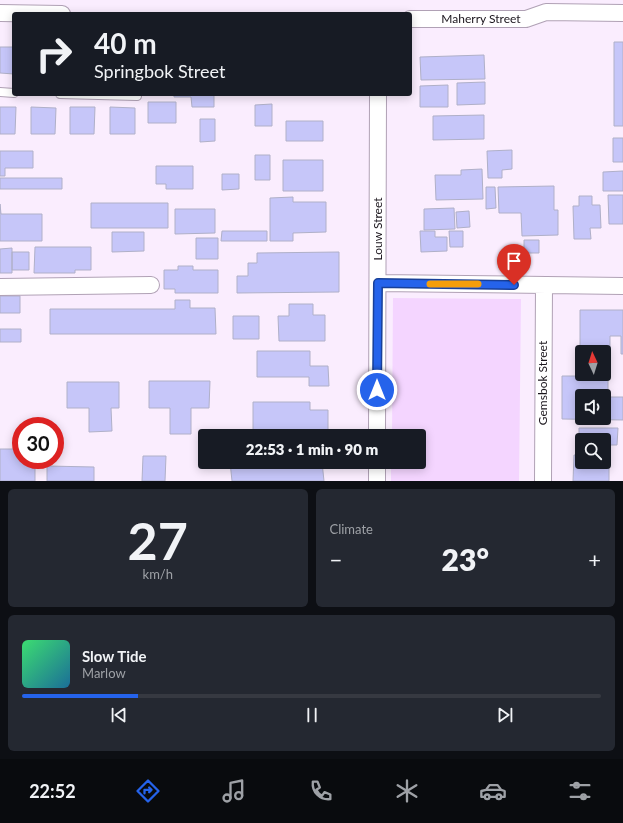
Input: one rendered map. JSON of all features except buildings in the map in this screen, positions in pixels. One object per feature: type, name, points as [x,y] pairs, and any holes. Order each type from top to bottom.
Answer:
[{"type":"street","name":"Maherry Street","points":[[412,19],[526,19],[546,6],[623,13]]},
{"type":"street","points":[[0,13],[16,7],[49,12]]},
{"type":"street","name":"Louw Street","points":[[377,429],[378,96]]},
{"type":"street","points":[[378,283],[623,286]]},
{"type":"street","points":[[0,288],[151,285]]},
{"type":"street","name":"Gemsbok Street","points":[[543,481],[544,285]]},
{"type":"street","points":[[377,469],[377,481]]},
{"type":"lane","points":[[0,92],[12,93]]},
{"type":"shaded area","points":[[393,298],[521,299],[519,481],[391,481],[391,469],[426,469],[426,429],[392,429]]},
{"type":"slow traffic","points":[[430,284],[478,284]]},
{"type":"route","points":[[377,390],[378,283],[514,285]]}]
